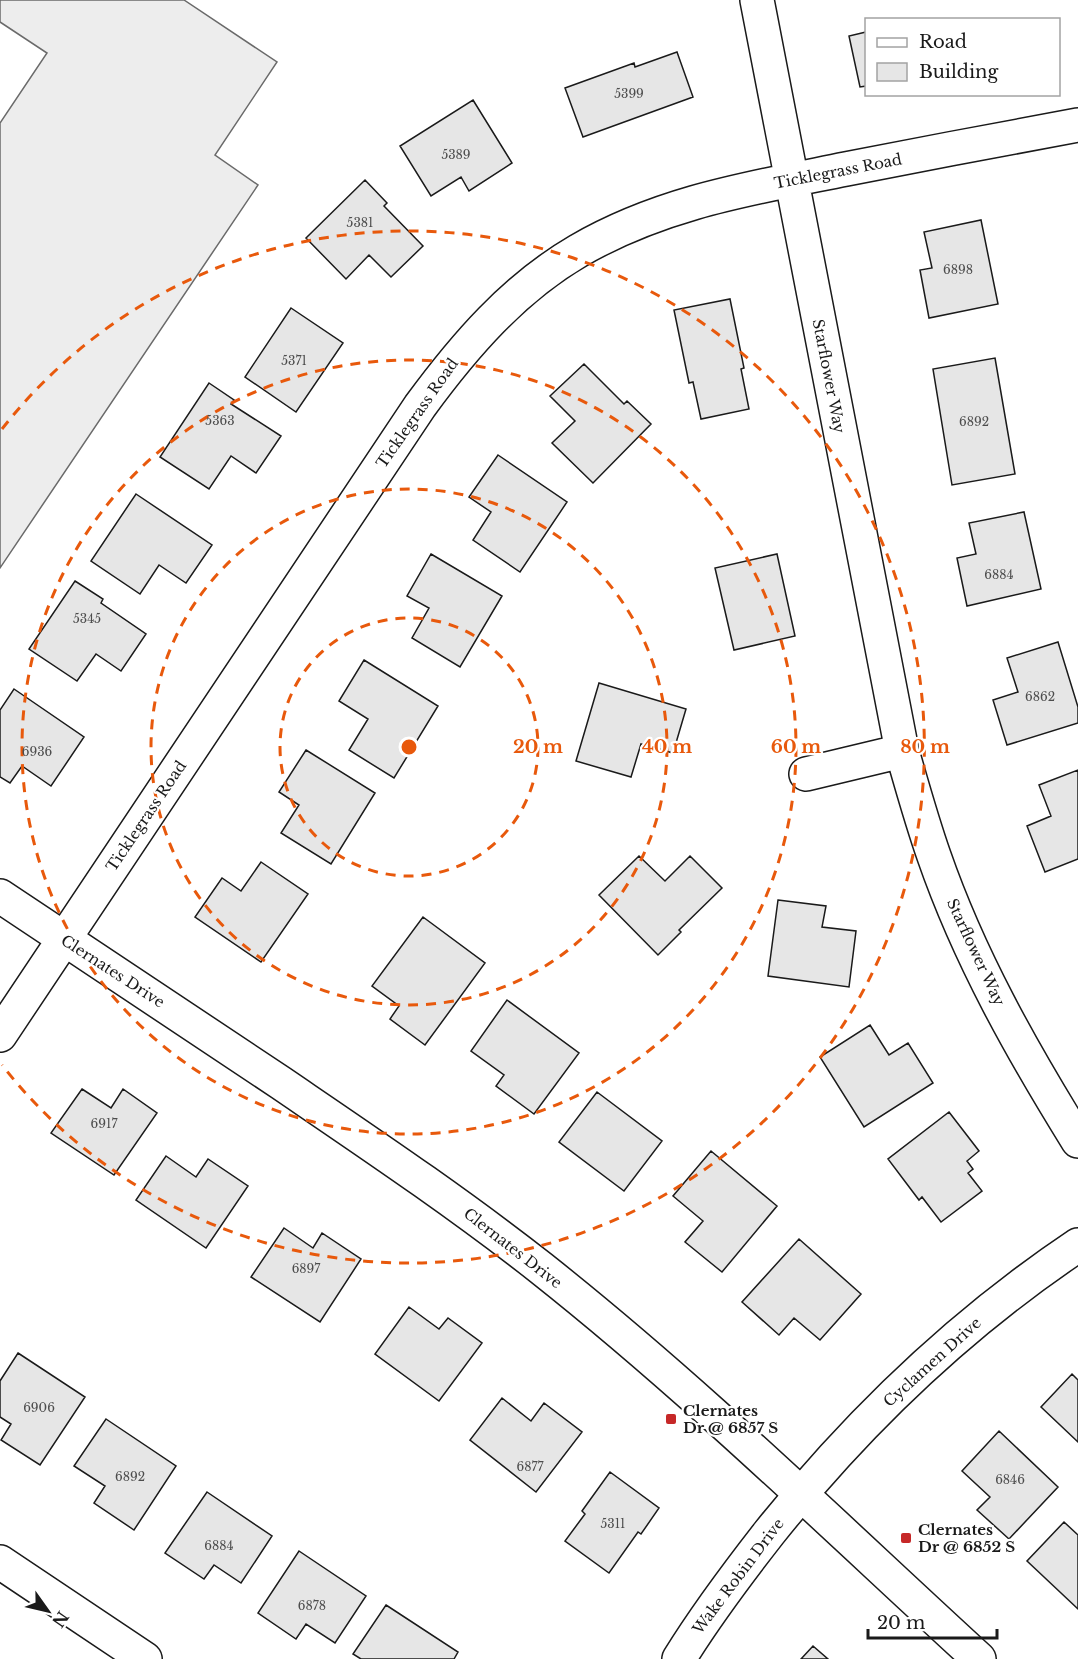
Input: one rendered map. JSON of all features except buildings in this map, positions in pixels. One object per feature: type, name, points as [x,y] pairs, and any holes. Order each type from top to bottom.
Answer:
[{"type":"street","name":"Starflower Way","points":[[757,0],[902,751],[934,856],[959,920],[1016,1036],[1078,1141]]},
{"type":"street","name":"Ticklegrass Road","points":[[0,1035],[420,406],[452,361],[490,320],[531,284],[577,252],[626,226],[678,206],[791,180],[1078,124]]},
{"type":"street","points":[[806,774],[902,751]]},
{"type":"street","name":"Clernates Drive","points":[[0,896],[374,1146],[464,1209],[618,1331],[979,1659]]},
{"type":"street","name":"Cyclamen Drive","points":[[800,1495],[861,1428],[921,1369],[985,1313],[1078,1245]]},
{"type":"street","name":"Wake Robin Drive","points":[[679,1659],[726,1589],[800,1495]]},
{"type":"street","points":[[0,1562],[145,1659]]},
{"type":"shaded area","points":[[0,0],[184,0],[277,62],[215,155],[258,185],[0,568],[0,123],[47,53],[0,22]]},
{"type":"place","name":"Clernates Dr @ 6857 S","points":[[671,1419]]},
{"type":"place","name":"Clernates Dr @ 6852 S","points":[[906,1538]]}]
